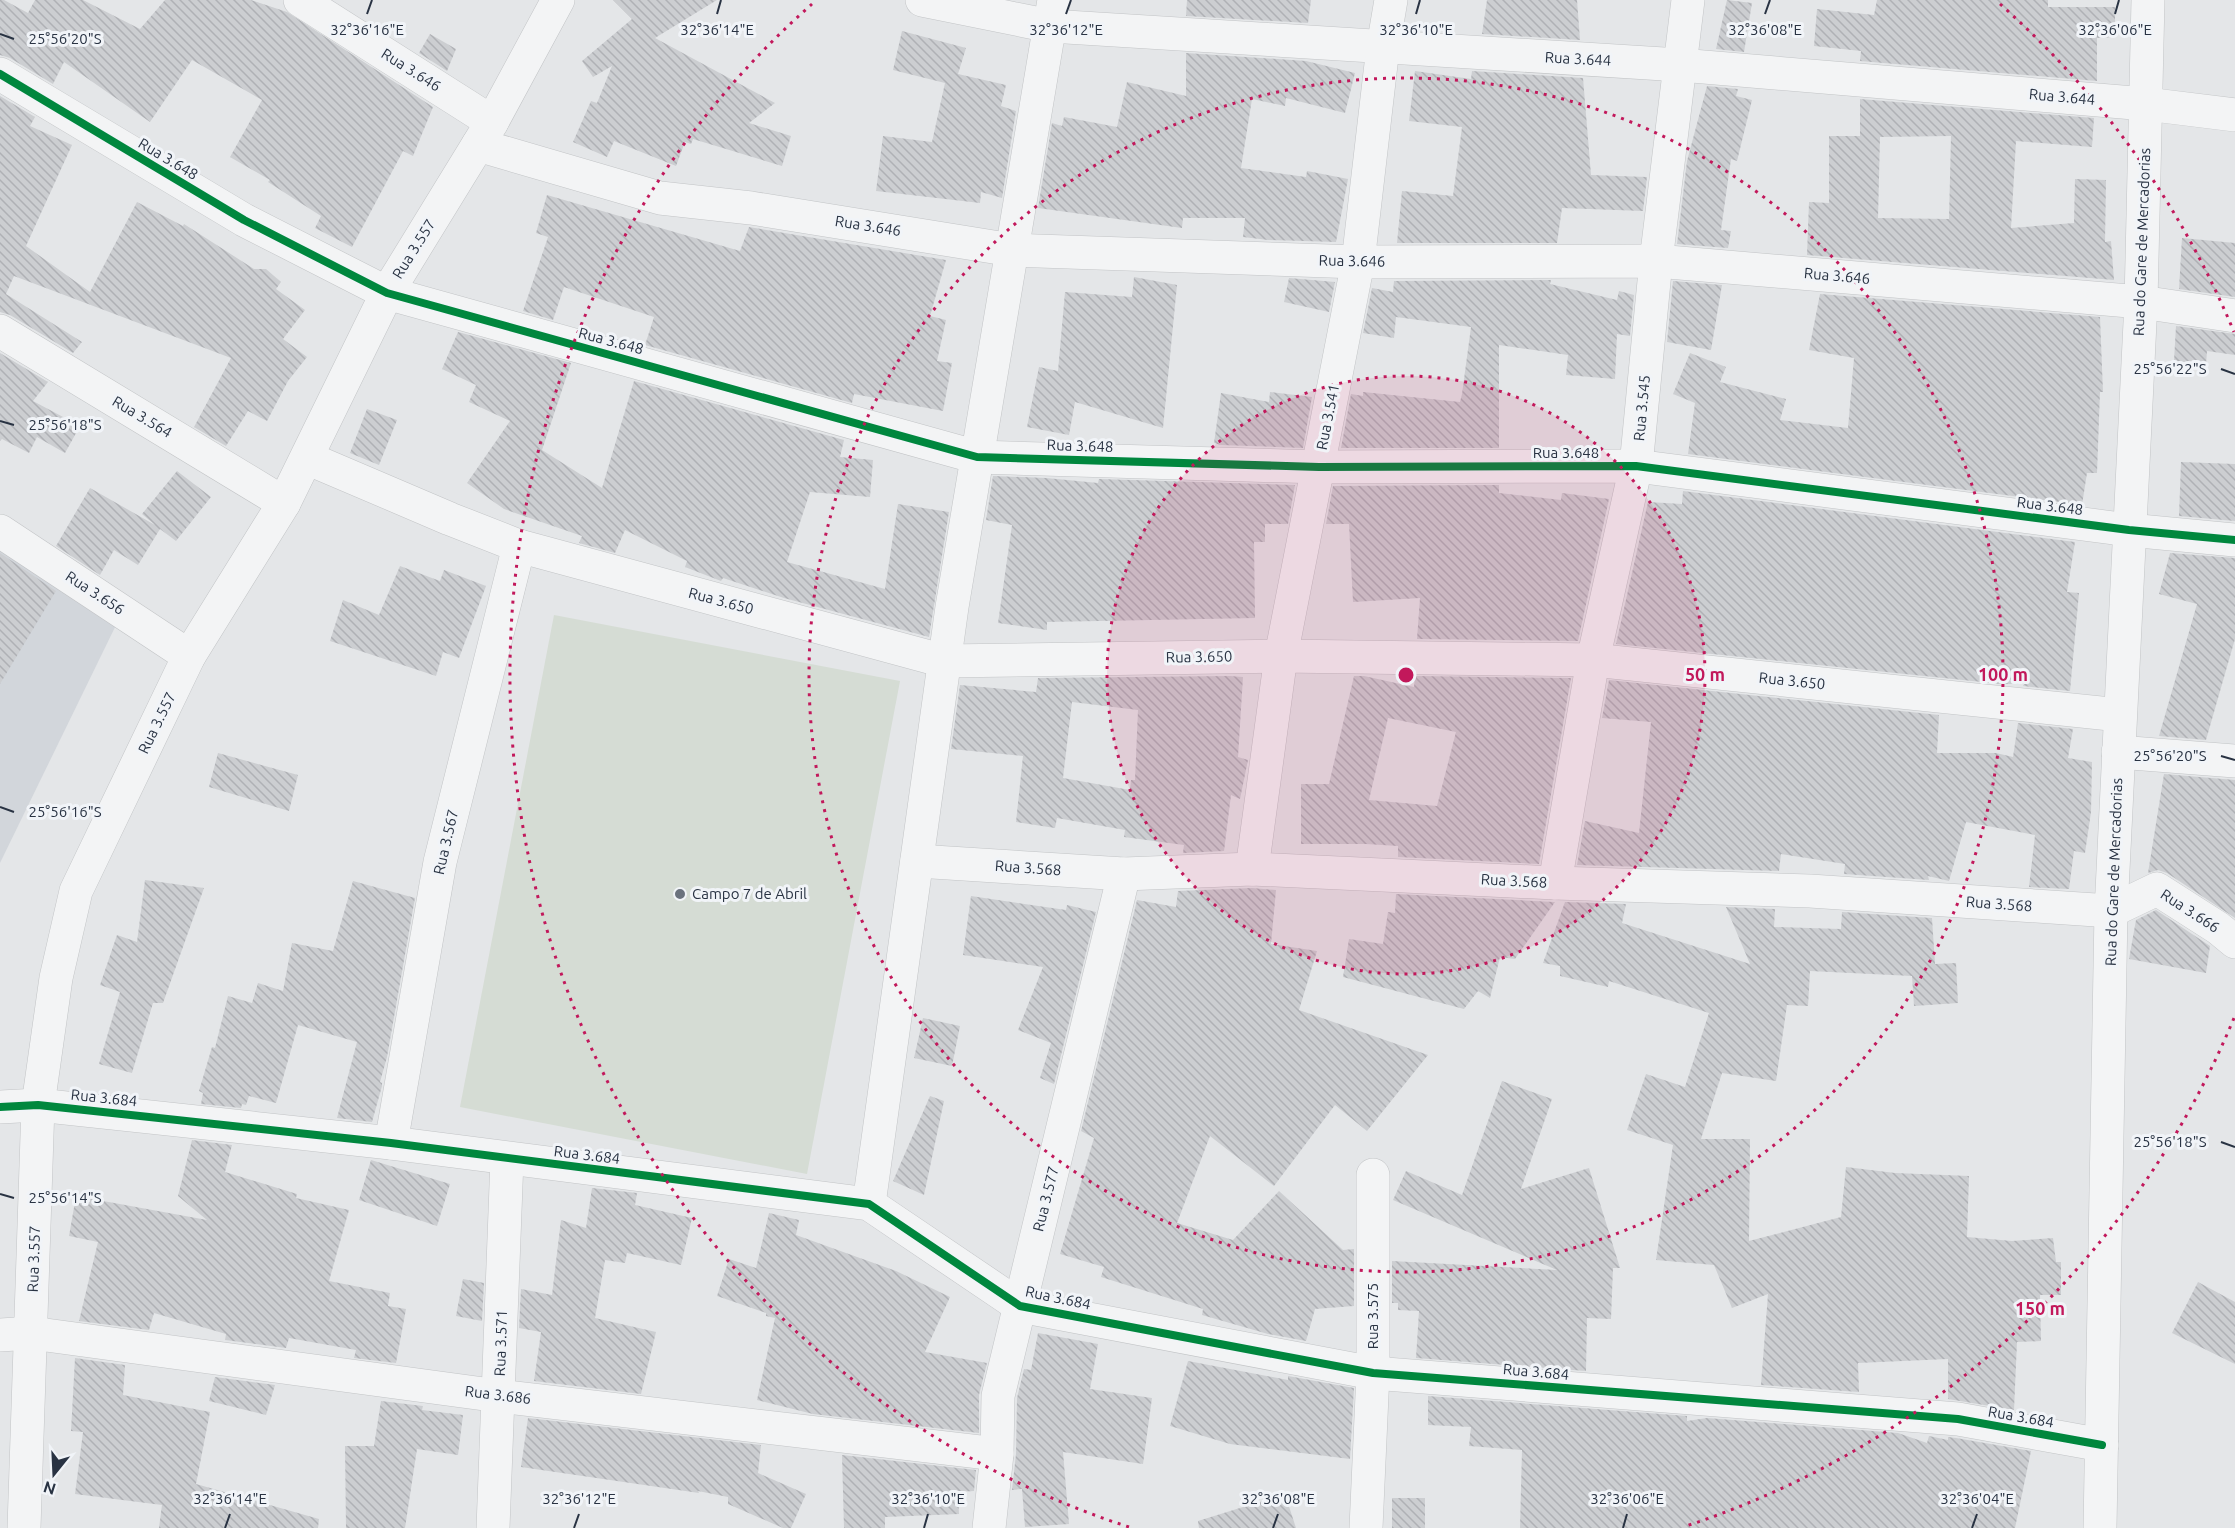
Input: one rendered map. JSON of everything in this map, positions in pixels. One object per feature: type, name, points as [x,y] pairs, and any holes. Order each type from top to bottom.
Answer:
[{"type":"street","name":"Rua 3.646","points":[[300,0],[485,134],[660,198],[751,208],[1012,250],[1358,262],[1656,261],[2141,302],[2235,316]]},
{"type":"street","name":"Rua 3.557","points":[[24,1528],[16,1334],[38,1105],[56,978],[76,891],[189,656],[284,503],[387,293],[485,134],[558,0]]},
{"type":"street","name":"Rua 3.644","points":[[922,0],[1383,47],[1680,65],[2146,104],[2235,116]]},
{"type":"street","name":"Rua 3.541","points":[[1252,869],[1281,656],[1358,262],[1383,47],[1391,0]]},
{"type":"street","name":"Rua 3.545","points":[[1555,883],[1593,660],[1636,466],[1656,261],[1688,0]]},
{"type":"street","name":"Rua do Gare de Mercadorias","points":[[2100,1528],[2111,911],[2141,302],[2148,0]]},
{"type":"street","points":[[869,1204],[944,662],[1052,13]]},
{"type":"street","name":"Rua 3.648","points":[[0,74],[244,220],[387,293],[977,457],[1319,467],[1636,466],[2129,530],[2235,540]]},
{"type":"street","name":"Rua 3.564","points":[[0,331],[284,503]]},
{"type":"street","name":"Rua 3.650","points":[[307,458],[519,546],[944,662],[1281,656],[1593,660],[2120,715]]},
{"type":"street","name":"Rua 3.656","points":[[0,531],[189,656]]},
{"type":"street","name":"Rua 3.567","points":[[391,1143],[440,862],[519,546]]},
{"type":"street","points":[[2118,752],[2235,761]]},
{"type":"street","name":"Rua 3.568","points":[[917,861],[1124,874],[1252,869],[1555,883],[1810,891],[2111,911]]},
{"type":"street","name":"Rua 3.577","points":[[989,1528],[997,1454],[998,1396],[1124,874]]},
{"type":"street","name":"Rua 3.666","points":[[2111,911],[2157,888],[2218,928],[2235,942]]},
{"type":"street","name":"Rua 3.684","points":[[0,1107],[38,1105],[391,1143],[869,1204],[1020,1306],[1373,1373],[1958,1419],[2102,1445]]},
{"type":"street","name":"Rua 3.571","points":[[493,1528],[507,1159]]},
{"type":"street","name":"Rua 3.575","points":[[1366,1528],[1373,1373],[1373,1175]]},
{"type":"street","name":"Rua 3.686","points":[[16,1334],[499,1396],[997,1454]]},
{"type":"shaded area","points":[[0,551],[119,619],[0,863]]},
{"type":"shaded area","name":"Campo 7 de Abril","points":[[554,615],[900,681],[807,1174],[460,1107]]},
{"type":"building","points":[[0,0],[28,13],[35,0],[83,0],[140,29],[165,0],[251,0],[287,12],[433,107],[413,156],[403,151],[352,247],[315,228],[321,216],[268,182],[270,180],[230,157],[262,100],[192,60],[150,122],[64,62],[53,84],[10,58],[0,55]]},
{"type":"building","points":[[613,0],[717,0],[655,38],[775,103],[749,123],[791,136],[782,166],[693,139],[691,144],[685,142],[676,166],[614,141],[607,157],[573,142],[591,101],[597,103],[612,66],[593,77],[582,61],[632,19]]},
{"type":"building","points":[[1187,0],[1311,0],[1308,23],[1186,16]]},
{"type":"building","points":[[1487,0],[1577,0],[1580,40],[1482,34]]},
{"type":"building","points":[[1727,0],[1752,3],[1744,52],[1716,49]]},
{"type":"building","points":[[1877,0],[2048,0],[2048,7],[2115,7],[2115,37],[2097,38],[2097,81],[1860,61],[1861,51],[1814,46],[1817,9],[1874,15]]},
{"type":"building","points":[[902,31],[966,48],[958,74],[1006,85],[1001,106],[1016,111],[1002,198],[981,192],[980,203],[876,191],[883,136],[932,142],[945,83],[893,70]]},
{"type":"building","points":[[430,34],[456,49],[447,71],[419,53]]},
{"type":"building","points":[[1186,53],[1306,61],[1355,73],[1345,113],[1286,98],[1285,106],[1252,99],[1241,168],[1306,177],[1307,171],[1348,179],[1336,242],[1243,237],[1245,218],[1183,218],[1182,228],[1038,208],[1052,123],[1062,126],[1064,117],[1117,127],[1127,82],[1186,96]]},
{"type":"building","points":[[1415,71],[1471,79],[1472,71],[1583,78],[1591,175],[1647,177],[1643,211],[1562,208],[1557,243],[1397,243],[1402,191],[1453,196],[1462,127],[1409,121]]},
{"type":"building","points":[[1707,86],[1738,89],[1736,96],[1752,100],[1737,161],[1731,159],[1721,230],[1731,231],[1728,248],[1677,244],[1687,161]]},
{"type":"building","points":[[0,96],[35,117],[30,126],[72,145],[26,246],[90,292],[137,202],[183,226],[184,224],[254,269],[266,269],[281,282],[276,289],[305,310],[283,339],[307,357],[288,381],[267,421],[248,411],[226,446],[194,427],[231,358],[14,276],[6,294],[82,342],[73,353],[10,315],[0,312]]},
{"type":"building","points":[[1860,99],[2094,118],[2092,147],[2016,141],[2011,228],[2074,223],[2075,179],[2106,180],[2105,242],[2111,241],[2114,280],[1807,255],[1809,202],[1829,203],[1829,136],[1860,136]],"holes":[[[1951,136],[1949,219],[1878,218],[1880,137]]]},
{"type":"building","points":[[547,195],[740,251],[749,227],[946,260],[930,316],[946,320],[937,361],[952,363],[943,411],[854,394],[852,403],[645,345],[654,317],[564,287],[553,320],[523,311],[548,237],[536,233]]},
{"type":"building","points":[[2182,238],[2235,243],[2235,297],[2179,289]]},
{"type":"building","points":[[1134,277],[1177,285],[1163,428],[1075,402],[1069,435],[1027,427],[1039,367],[1058,371],[1065,292],[1132,297]]},
{"type":"building","points":[[1289,278],[1335,282],[1329,312],[1284,302]]},
{"type":"building","points":[[1551,280],[1550,284],[1617,300],[1619,291],[1634,295],[1630,336],[1617,334],[1615,379],[1566,375],[1568,355],[1499,345],[1499,448],[1341,448],[1351,394],[1363,396],[1363,392],[1460,402],[1462,394],[1471,327],[1396,317],[1394,338],[1363,333],[1372,288],[1393,292],[1394,281]]},
{"type":"building","points":[[1673,281],[1722,285],[1711,350],[1667,342]]},
{"type":"building","points":[[1820,294],[2100,317],[2103,392],[2100,392],[2097,473],[2087,473],[2082,505],[1688,454],[1695,403],[1673,394],[1690,353],[1726,367],[1720,382],[1786,399],[1780,420],[1848,428],[1854,358],[1809,350]]},
{"type":"building","points":[[2176,326],[2235,334],[2235,355],[2207,351],[2206,365],[2174,361]]},
{"type":"building","points":[[458,332],[571,363],[542,450],[602,488],[634,381],[844,440],[840,457],[873,460],[870,497],[810,492],[787,562],[885,589],[898,504],[949,512],[929,637],[784,598],[723,578],[721,581],[685,567],[687,561],[625,530],[615,553],[579,543],[582,536],[504,509],[467,483],[510,421],[469,402],[476,385],[442,369]]},
{"type":"building","points":[[0,353],[48,382],[33,401],[80,426],[65,453],[37,437],[29,453],[2,439],[0,441]]},
{"type":"building","points":[[1270,392],[1312,397],[1303,448],[1214,443],[1221,393],[1269,402]]},
{"type":"building","points":[[367,409],[397,420],[379,465],[350,453]]},
{"type":"building","points":[[2181,462],[2235,464],[2235,521],[2179,516]]},
{"type":"building","points":[[177,471],[211,497],[176,541],[160,529],[138,565],[114,550],[100,575],[56,546],[90,488],[155,525],[142,514]]},
{"type":"building","points":[[993,476],[1098,483],[1099,479],[1295,485],[1288,524],[1265,524],[1265,542],[1254,542],[1255,618],[1047,622],[1047,630],[998,623],[1012,525],[986,520]]},
{"type":"building","points":[[1499,485],[1499,493],[1561,500],[1562,493],[1609,499],[1578,641],[1417,639],[1420,598],[1353,602],[1349,524],[1326,524],[1333,486]]},
{"type":"building","points":[[1683,491],[2075,542],[2067,592],[2079,593],[2070,691],[2023,686],[2024,684],[2001,684],[1616,644],[1648,502],[1682,504]]},
{"type":"building","points":[[0,553],[56,591],[0,684]]},
{"type":"building","points":[[2170,553],[2235,558],[2235,639],[2206,740],[2159,736],[2197,604],[2159,594]]},
{"type":"building","points":[[400,566],[440,581],[444,570],[486,586],[459,658],[443,652],[436,676],[330,641],[343,600],[379,615]]},
{"type":"building","points":[[1354,676],[1364,676],[1414,687],[1415,676],[1571,678],[1539,864],[1398,857],[1398,846],[1301,844],[1301,784],[1329,784]],"holes":[[[1388,718],[1456,732],[1437,806],[1369,800]]]},
{"type":"building","points":[[1243,677],[1238,757],[1248,760],[1240,799],[1231,795],[1224,851],[1183,853],[1184,845],[1124,837],[1125,830],[1057,818],[1055,828],[1016,822],[1023,756],[951,749],[960,685],[1036,692],[1038,678]],"holes":[[[1072,702],[1138,710],[1135,780],[1131,780],[1130,790],[1063,778]]]},
{"type":"building","points":[[1609,680],[1939,715],[1937,753],[1996,753],[2013,757],[2018,723],[2073,729],[2068,758],[2092,762],[2091,812],[2085,853],[2074,851],[2069,889],[2029,887],[2035,835],[1966,822],[1949,881],[1928,876],[1929,880],[1844,874],[1845,864],[1781,854],[1779,871],[1577,865],[1585,821],[1639,833],[1651,722],[1602,718]]},
{"type":"building","points":[[218,753],[298,775],[289,811],[209,787]]},
{"type":"building","points":[[2164,774],[2235,780],[2235,918],[2167,873],[2158,870],[2148,873]]},
{"type":"building","points":[[145,880],[204,888],[163,1003],[153,1003],[132,1073],[99,1064],[120,992],[100,985],[117,935],[137,942]]},
{"type":"building","points":[[353,881],[415,898],[387,1057],[380,1082],[382,1086],[372,1122],[337,1118],[357,1042],[298,1025],[276,1103],[249,1096],[246,1105],[242,1104],[241,1108],[201,1104],[203,1093],[199,1091],[212,1047],[215,1048],[228,996],[252,1003],[258,983],[283,991],[292,943],[333,951]]},
{"type":"building","points":[[1252,888],[1276,890],[1271,944],[1317,951],[1299,1010],[1428,1055],[1367,1131],[1335,1105],[1274,1186],[1210,1136],[1177,1223],[1233,1240],[1279,1191],[1343,1250],[1354,1249],[1354,1306],[1315,1309],[1306,1341],[1268,1334],[1202,1315],[1203,1309],[1101,1277],[1104,1267],[1060,1254],[1094,1138],[1081,1131],[1137,900],[1176,907],[1178,891]]},
{"type":"building","points":[[1396,894],[1555,902],[1515,959],[1500,957],[1490,998],[1478,991],[1464,1009],[1343,977],[1349,939],[1383,944],[1388,912],[1395,913]]},
{"type":"building","points":[[971,896],[1066,910],[1067,905],[1096,912],[1054,1084],[1040,1078],[1051,1043],[1018,1030],[1043,967],[963,955]]},
{"type":"building","points":[[1565,902],[1626,904],[1622,923],[1750,964],[1726,907],[1775,909],[1774,927],[1841,929],[1842,912],[1932,918],[1935,964],[1956,963],[1958,1003],[1914,1006],[1912,976],[1810,971],[1808,1006],[1787,1005],[1776,1081],[1722,1073],[1701,1139],[1750,1139],[1749,1241],[1841,1217],[1846,1167],[1895,1173],[1969,1176],[1967,1237],[2012,1241],[2053,1238],[2056,1262],[2061,1262],[2061,1295],[2040,1295],[2041,1341],[2017,1342],[2014,1410],[1948,1399],[1948,1359],[1858,1363],[1859,1392],[1761,1385],[1768,1294],[1732,1308],[1714,1265],[1656,1260],[1673,1145],[1627,1130],[1646,1074],[1685,1087],[1709,1013],[1609,981],[1608,987],[1560,976],[1560,966],[1543,963]]},
{"type":"building","points":[[2156,910],[2210,946],[2206,973],[2129,959],[2136,920]]},
{"type":"building","points":[[923,1018],[960,1026],[952,1066],[914,1058]]},
{"type":"building","points":[[1502,1081],[1552,1099],[1521,1189],[1589,1168],[1620,1268],[1613,1268],[1611,1319],[1587,1318],[1586,1371],[1416,1358],[1419,1311],[1398,1310],[1398,1303],[1392,1303],[1392,1261],[1557,1270],[1393,1200],[1406,1171],[1462,1195]]},
{"type":"building","points":[[930,1096],[944,1101],[924,1195],[893,1181]]},
{"type":"building","points":[[192,1140],[232,1145],[225,1172],[297,1194],[296,1198],[349,1210],[329,1281],[390,1293],[388,1306],[406,1309],[396,1363],[354,1358],[356,1350],[289,1338],[286,1348],[225,1340],[226,1334],[154,1313],[149,1330],[79,1321],[98,1242],[69,1236],[76,1196],[207,1220],[178,1196]]},
{"type":"building","points":[[371,1160],[450,1184],[437,1226],[359,1200]]},
{"type":"building","points":[[592,1188],[637,1193],[635,1205],[692,1218],[681,1265],[627,1253],[625,1263],[605,1260],[595,1318],[656,1332],[641,1394],[534,1381],[541,1332],[519,1328],[521,1289],[552,1295],[561,1220],[586,1228]]},
{"type":"building","points":[[769,1213],[799,1220],[796,1235],[896,1271],[950,1297],[925,1352],[987,1363],[979,1395],[979,1433],[813,1414],[757,1400],[775,1318],[717,1296],[729,1259],[756,1268]]},
{"type":"building","points":[[463,1279],[484,1283],[482,1321],[456,1316]]},
{"type":"building","points":[[2198,1282],[2235,1302],[2235,1364],[2172,1333]]},
{"type":"building","points":[[1038,1333],[1098,1344],[1090,1389],[1152,1398],[1143,1464],[1063,1452],[1069,1524],[1025,1527],[1022,1489],[1012,1490],[1016,1454],[1017,1398],[1024,1369],[1031,1370]]},
{"type":"building","points":[[75,1358],[125,1365],[123,1395],[210,1412],[196,1484],[319,1519],[318,1528],[159,1528],[162,1505],[75,1494],[83,1432],[71,1431]]},
{"type":"building","points":[[1188,1361],[1288,1380],[1288,1376],[1354,1388],[1350,1459],[1230,1444],[1170,1426]]},
{"type":"building","points":[[215,1377],[275,1385],[266,1415],[209,1401]]},
{"type":"building","points":[[1428,1396],[1687,1416],[1687,1421],[1707,1418],[1898,1433],[1927,1443],[1929,1436],[1948,1440],[1948,1437],[2031,1451],[2015,1528],[1520,1528],[1522,1450],[1469,1446],[1471,1427],[1428,1425]]},
{"type":"building","points":[[381,1401],[423,1406],[422,1410],[463,1415],[458,1455],[417,1449],[405,1528],[346,1528],[345,1446],[374,1446]]},
{"type":"building","points":[[528,1418],[761,1445],[758,1473],[806,1494],[791,1528],[783,1528],[728,1504],[728,1497],[521,1467]]},
{"type":"building","points":[[842,1455],[976,1470],[974,1491],[958,1492],[959,1514],[885,1517],[885,1528],[844,1528]]},
{"type":"building","points":[[1285,1494],[1296,1528],[1199,1528],[1198,1521]]},
{"type":"building","points":[[1392,1498],[1425,1498],[1425,1528],[1392,1528]]},
{"type":"cycle path","points":[[0,74],[244,220],[387,293],[977,457],[1319,467],[1636,466],[2129,530],[2235,540]]},
{"type":"cycle path","points":[[0,1107],[38,1105],[391,1143],[869,1204],[1020,1306],[1373,1373],[1958,1419],[2102,1445]]},
{"type":"place","name":"Campo 7 de Abril","points":[[680,894]]}]
